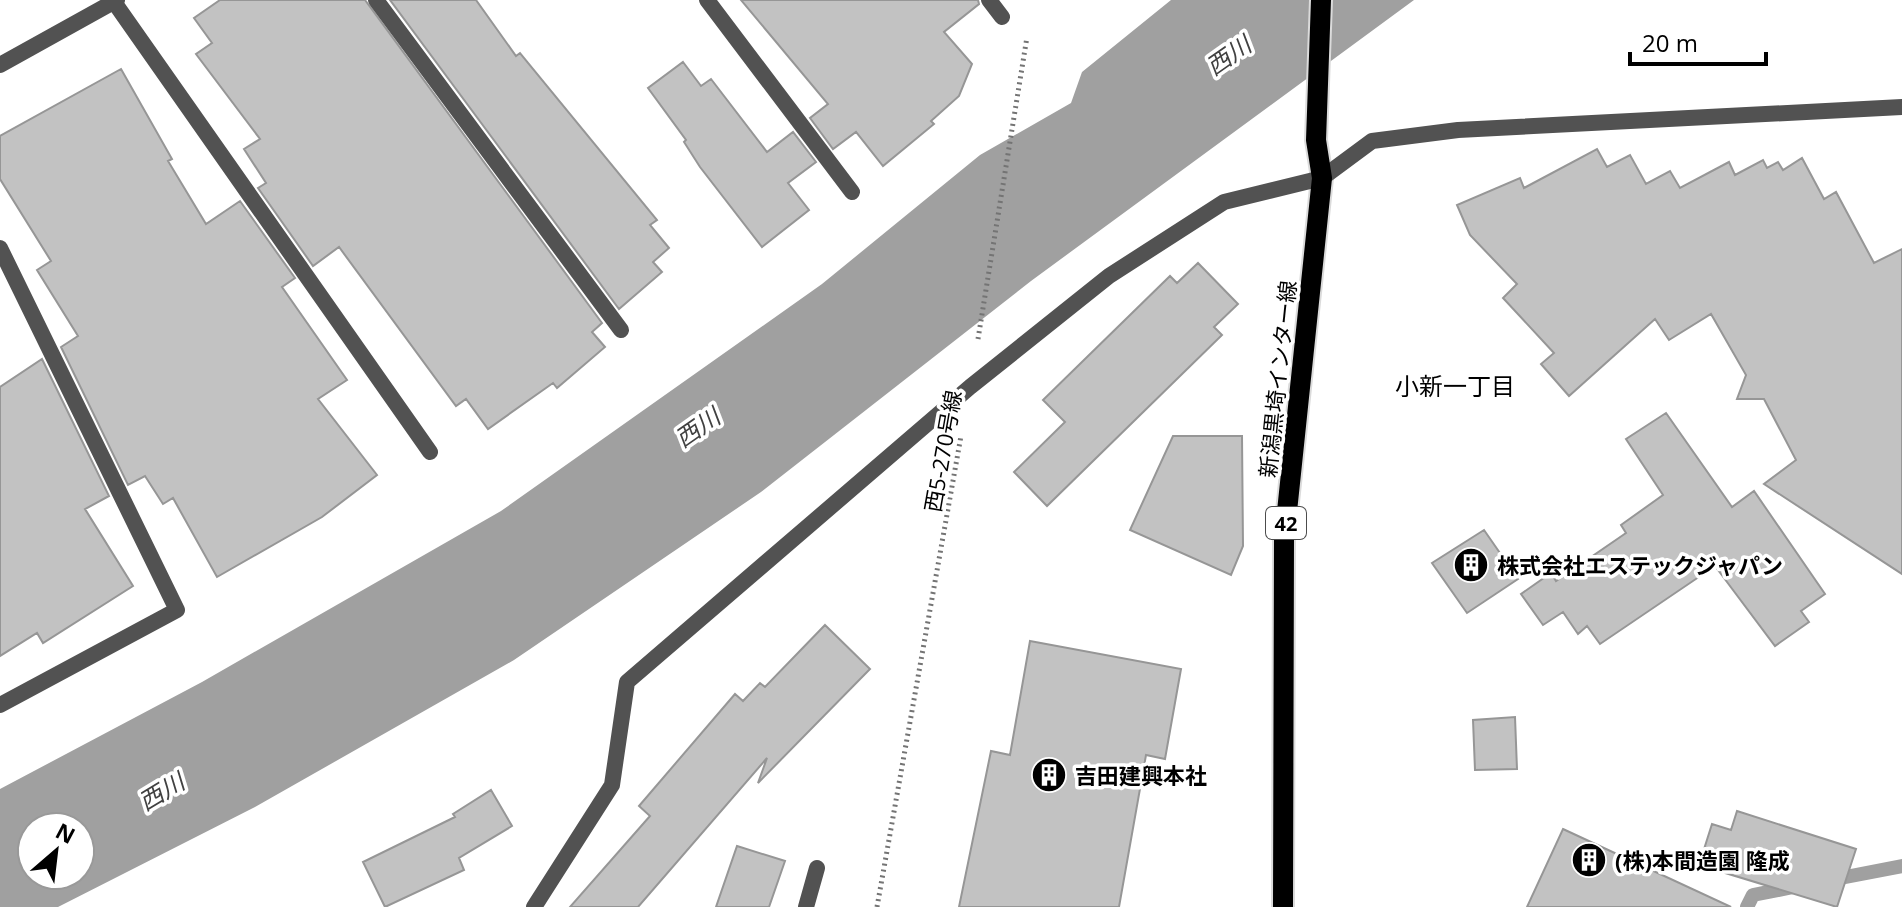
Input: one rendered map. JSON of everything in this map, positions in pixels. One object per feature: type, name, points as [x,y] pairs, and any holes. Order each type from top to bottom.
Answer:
[{"type":"main road","name":"新潟黒埼インター線","points":[[1283,907],[1284,540],[1322,178],[1316,140],[1321,0]]},
{"type":"street","points":[[376,0],[621,330]]},
{"type":"street","points":[[707,0],[852,192]]},
{"type":"street","points":[[989,0],[1002,17]]},
{"type":"street","points":[[0,65],[116,1],[430,452]]},
{"type":"street","points":[[534,907],[612,785],[627,682],[970,387],[1109,276],[1224,202],[1322,178],[1372,141],[1458,130],[1902,107]]},
{"type":"street","points":[[0,248],[177,610],[0,705]]},
{"type":"street","points":[[806,907],[817,868]]},
{"type":"path","name":"西5-270号線","points":[[877,907],[970,387],[1028,29]]},
{"type":"water","name":"西川","points":[[1171,0],[1414,0],[1031,281],[761,492],[514,660],[255,807],[96,888],[96,811],[16,811],[16,891],[90,891],[58,907],[0,907],[0,789],[202,682],[501,511],[822,284],[980,155],[1071,103],[1082,72]]},
{"type":"building","points":[[220,0],[365,0],[602,323],[592,332],[605,347],[557,388],[553,383],[488,429],[466,399],[456,406],[339,247],[313,266],[258,188],[266,183],[244,149],[260,139],[196,54],[212,43],[194,18]]},
{"type":"building","points":[[390,0],[476,0],[516,56],[520,53],[657,220],[650,225],[669,248],[653,262],[662,272],[619,309]]},
{"type":"building","points":[[741,0],[978,0],[979,4],[944,32],[972,64],[959,96],[931,121],[934,124],[883,166],[856,132],[833,149],[810,118],[828,104]]},
{"type":"building","points":[[683,62],[701,86],[711,79],[767,152],[793,132],[816,162],[788,183],[809,210],[762,247],[700,167],[684,142],[686,140],[648,88]]},
{"type":"building","points":[[121,69],[172,159],[168,161],[206,224],[240,201],[295,278],[282,287],[347,380],[318,399],[377,475],[322,517],[217,577],[173,498],[163,504],[145,476],[128,485],[61,347],[78,336],[37,270],[51,261],[0,179],[0,136]]},
{"type":"building","points":[[1597,149],[1607,167],[1630,155],[1646,184],[1670,171],[1680,188],[1729,162],[1735,175],[1763,160],[1767,168],[1778,162],[1783,170],[1802,158],[1824,199],[1836,192],[1874,263],[1902,249],[1902,574],[1764,484],[1796,460],[1764,399],[1737,399],[1746,375],[1711,314],[1669,340],[1655,319],[1569,396],[1541,364],[1554,353],[1503,298],[1517,284],[1470,235],[1457,205],[1520,178],[1524,188]]},
{"type":"building","points":[[1198,263],[1238,304],[1214,327],[1222,335],[1047,506],[1014,472],[1065,422],[1043,400],[1170,276],[1177,283]]},
{"type":"building","points":[[42,359],[109,496],[85,509],[133,586],[43,643],[37,633],[0,656],[0,387]]},
{"type":"building","points":[[1666,413],[1732,507],[1754,491],[1825,594],[1801,611],[1809,622],[1775,646],[1715,566],[1600,644],[1587,626],[1578,634],[1563,612],[1543,625],[1521,594],[1551,573],[1556,581],[1626,533],[1621,525],[1663,495],[1626,439]]},
{"type":"building","points":[[1173,436],[1242,436],[1243,546],[1231,575],[1130,530]]},
{"type":"building","name":"株式会社エステックジャパン","points":[[1484,530],[1518,579],[1467,613],[1432,563]]},
{"type":"building","points":[[825,625],[870,669],[758,783],[767,758],[638,907],[570,907],[650,816],[639,806],[735,694],[743,701],[760,683],[765,687]]},
{"type":"building","name":"吉田建興本社","points":[[1030,641],[1181,669],[1165,759],[1146,755],[1119,907],[959,907],[991,751],[1010,755]]},
{"type":"building","points":[[1515,717],[1517,769],[1475,770],[1473,720]]},
{"type":"building","points":[[491,790],[512,826],[459,858],[464,870],[385,907],[363,862],[455,817],[453,814]]},
{"type":"building","points":[[1737,811],[1856,849],[1837,907],[1699,865],[1712,824],[1731,830]]},
{"type":"building","name":"(株)本間造園 隆成","points":[[1563,829],[1731,907],[1527,907]]},
{"type":"building","points":[[737,846],[785,861],[769,907],[716,907]]},
{"type":"waterway","points":[[1830,880],[1902,866]]},
{"type":"waterway","points":[[1747,907],[1753,895],[1798,886]]},
{"type":"place","name":"株式会社エステックジャパン","points":[[1471,565]]},
{"type":"place","name":"吉田建興本社","points":[[1049,775]]},
{"type":"place","name":"(株)本間造園 隆成","points":[[1589,860]]},
{"type":"district","name":"小新一丁目","points":[[1455,385]]}]
